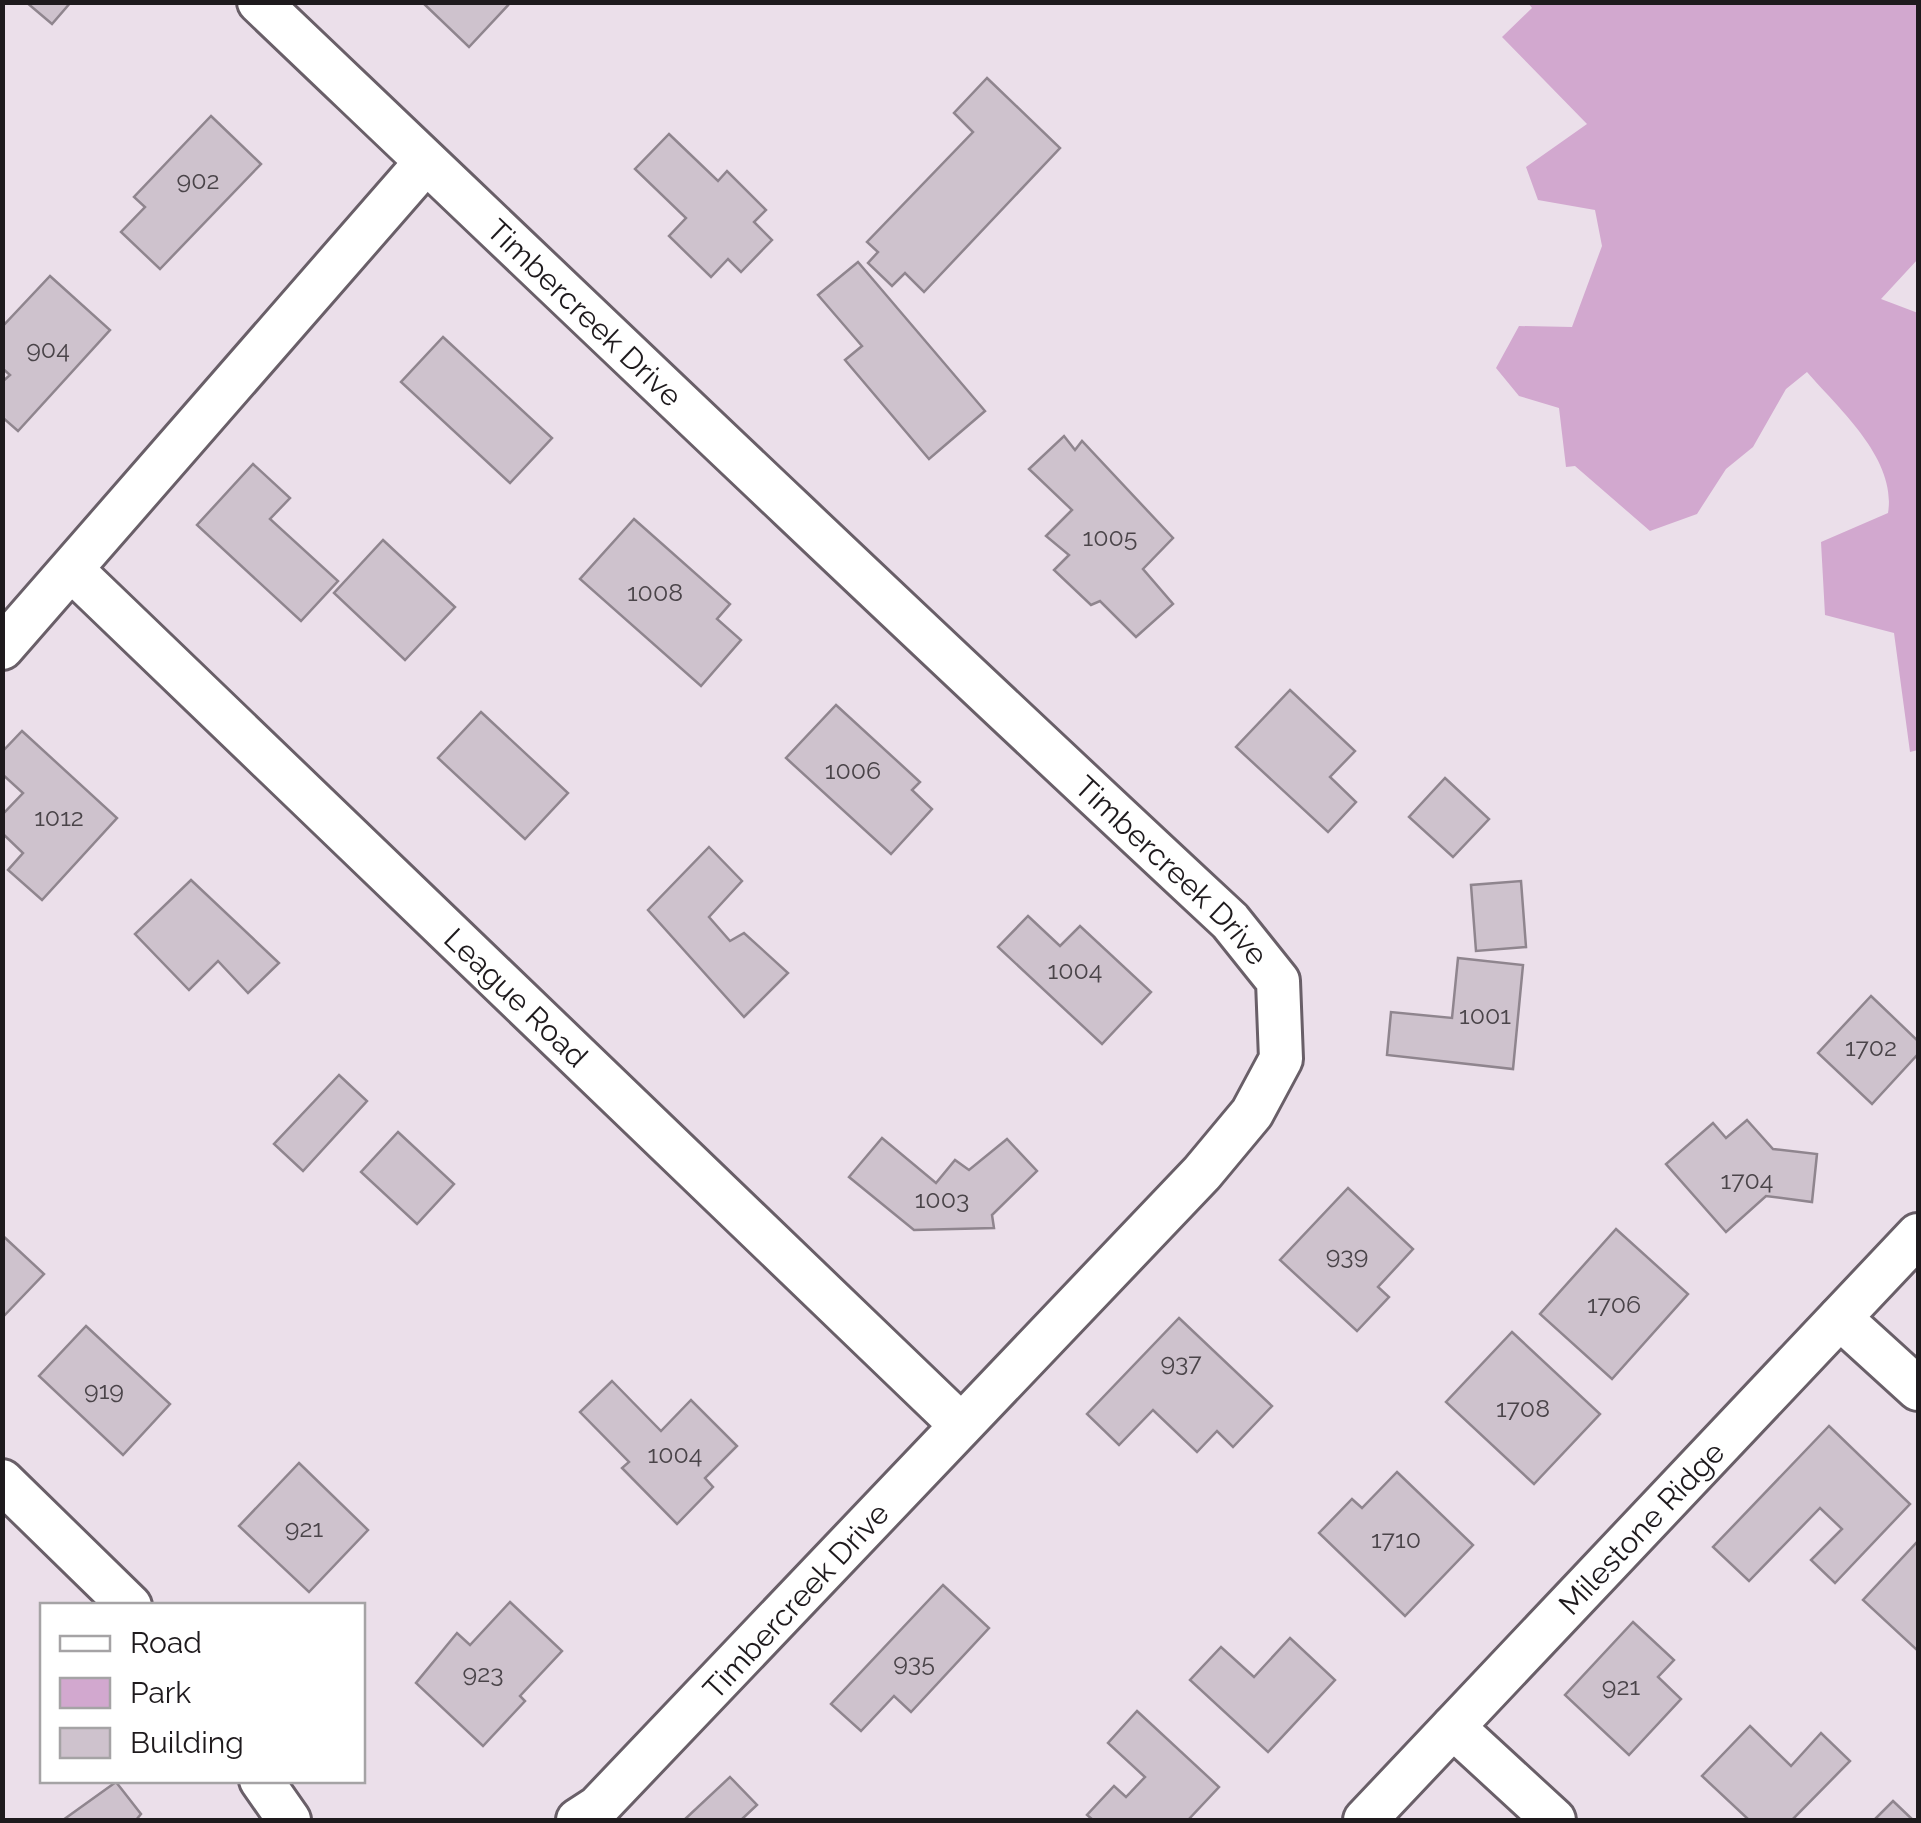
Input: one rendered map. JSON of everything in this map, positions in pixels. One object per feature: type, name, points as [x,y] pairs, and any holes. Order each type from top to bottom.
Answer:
[{"type":"street","name":"Timbercreek Drive","points":[[259,2],[701,418],[858,575],[1230,922],[1278,982],[1282,1059],[1252,1113],[1202,1173],[712,1692],[598,1806],[578,1820]]},
{"type":"street","points":[[2,648],[426,162]]},
{"type":"street","name":"League Road","points":[[72,571],[961,1424]]},
{"type":"street","name":"Milestone Ridge","points":[[1365,1820],[1918,1235]]},
{"type":"street","points":[[1840,1318],[1918,1388]]},
{"type":"street","points":[[2,1481],[127,1603]]},
{"type":"street","points":[[1453,1727],[1554,1820]]},
{"type":"street","points":[[264,1783],[290,1820]]},
{"type":"green space","points":[[1528,3],[1918,3],[1918,259],[1881,299],[1918,313],[1918,750],[1910,752],[1894,633],[1825,615],[1821,542],[1888,513],[1888,493],[1884,473],[1863,436],[1807,372],[1786,389],[1753,447],[1726,469],[1697,514],[1650,531],[1575,466],[1566,467],[1559,408],[1519,396],[1496,368],[1519,326],[1572,327],[1602,246],[1595,210],[1538,200],[1526,167],[1587,124],[1502,37],[1532,8]]},
{"type":"building","points":[[26,2],[71,2],[52,24]]},
{"type":"building","points":[[422,2],[511,2],[469,47]]},
{"type":"building","points":[[987,78],[1060,148],[924,292],[905,273],[892,286],[868,263],[878,252],[867,242],[973,132],[954,113]]},
{"type":"building","points":[[211,116],[261,164],[160,269],[121,232],[145,207],[134,197]]},
{"type":"building","points":[[669,134],[718,181],[727,171],[766,210],[754,222],[772,240],[741,272],[728,259],[711,277],[669,236],[686,218],[635,169]]},
{"type":"building","points":[[858,262],[985,411],[929,459],[845,360],[862,346],[818,295]]},
{"type":"building","points":[[50,276],[110,330],[18,431],[2,417],[2,382],[10,375],[2,368],[2,327]]},
{"type":"building","points":[[443,337],[552,438],[510,483],[401,382]]},
{"type":"building","points":[[1064,436],[1075,450],[1082,441],[1173,538],[1143,569],[1173,604],[1136,637],[1100,601],[1091,605],[1054,570],[1069,555],[1046,536],[1072,510],[1029,469]]},
{"type":"building","points":[[253,464],[290,498],[270,519],[338,581],[301,621],[197,525]]},
{"type":"building","points":[[634,519],[730,604],[717,619],[741,640],[701,686],[580,579]]},
{"type":"building","points":[[383,540],[455,607],[405,660],[334,593]]},
{"type":"building","points":[[1290,690],[1355,751],[1330,777],[1356,802],[1328,832],[1236,747]]},
{"type":"building","points":[[836,705],[920,782],[912,790],[932,809],[891,854],[786,758]]},
{"type":"building","points":[[481,712],[568,793],[525,839],[438,758]]},
{"type":"building","points":[[22,731],[117,818],[42,900],[8,870],[23,853],[2,833],[2,815],[23,793],[2,774],[2,752]]},
{"type":"building","points":[[1445,778],[1489,819],[1453,857],[1409,817]]},
{"type":"building","points":[[709,847],[742,881],[709,917],[730,941],[744,933],[788,973],[744,1017],[648,910]]},
{"type":"building","points":[[191,880],[279,963],[248,993],[218,961],[189,990],[135,934]]},
{"type":"building","points":[[1521,881],[1526,947],[1476,951],[1471,885]]},
{"type":"building","points":[[1028,916],[1060,946],[1080,926],[1151,992],[1102,1044],[998,947]]},
{"type":"building","points":[[1458,958],[1523,965],[1513,1069],[1387,1055],[1391,1012],[1452,1018]]},
{"type":"building","points":[[1871,996],[1918,1041],[1918,1054],[1872,1104],[1818,1053]]},
{"type":"building","points":[[339,1075],[367,1101],[303,1171],[274,1144]]},
{"type":"building","points":[[1747,1120],[1773,1149],[1817,1154],[1812,1202],[1766,1196],[1726,1232],[1666,1164],[1713,1123],[1726,1138]]},
{"type":"building","points":[[398,1132],[454,1184],[417,1224],[361,1172]]},
{"type":"building","points":[[882,1138],[936,1183],[955,1160],[969,1170],[1007,1139],[1037,1171],[992,1215],[994,1228],[914,1230],[849,1177]]},
{"type":"building","points":[[1348,1188],[1413,1249],[1378,1287],[1389,1297],[1357,1331],[1280,1260]]},
{"type":"building","points":[[1616,1229],[1688,1294],[1612,1379],[1540,1314]]},
{"type":"building","points":[[2,1235],[44,1274],[2,1318]]},
{"type":"building","points":[[1179,1318],[1272,1406],[1233,1447],[1217,1431],[1197,1452],[1153,1410],[1119,1445],[1087,1414]]},
{"type":"building","points":[[86,1326],[170,1404],[123,1455],[39,1376]]},
{"type":"building","points":[[1512,1332],[1600,1414],[1534,1484],[1446,1402]]},
{"type":"building","points":[[612,1381],[661,1431],[691,1400],[737,1446],[705,1478],[713,1487],[677,1524],[622,1468],[629,1462],[580,1412]]},
{"type":"building","points":[[1829,1426],[1910,1504],[1835,1583],[1811,1560],[1842,1529],[1820,1508],[1749,1581],[1713,1547]]},
{"type":"building","points":[[299,1463],[368,1530],[309,1592],[239,1526]]},
{"type":"building","points":[[1397,1472],[1473,1545],[1405,1616],[1319,1533],[1352,1499],[1362,1508]]},
{"type":"building","points":[[1918,1541],[1918,1651],[1863,1600]]},
{"type":"building","points":[[943,1585],[989,1628],[911,1712],[894,1696],[861,1731],[831,1704]]},
{"type":"building","points":[[510,1602],[562,1651],[520,1696],[525,1701],[483,1746],[416,1683],[457,1633],[470,1645]]},
{"type":"building","points":[[1633,1622],[1674,1660],[1658,1677],[1681,1699],[1629,1755],[1565,1695]]},
{"type":"building","points":[[1290,1638],[1335,1680],[1268,1752],[1190,1680],[1221,1647],[1254,1677]]},
{"type":"building","points":[[1137,1711],[1219,1787],[1188,1820],[1093,1820],[1087,1815],[1114,1786],[1126,1797],[1145,1777],[1108,1743]]},
{"type":"building","points":[[1750,1726],[1791,1766],[1821,1733],[1850,1761],[1792,1820],[1749,1820],[1702,1776]]},
{"type":"building","points":[[730,1777],[757,1805],[741,1820],[684,1820]]},
{"type":"building","points":[[115,1783],[141,1814],[136,1820],[63,1820]]},
{"type":"building","points":[[1893,1801],[1913,1820],[1874,1820]]}]
